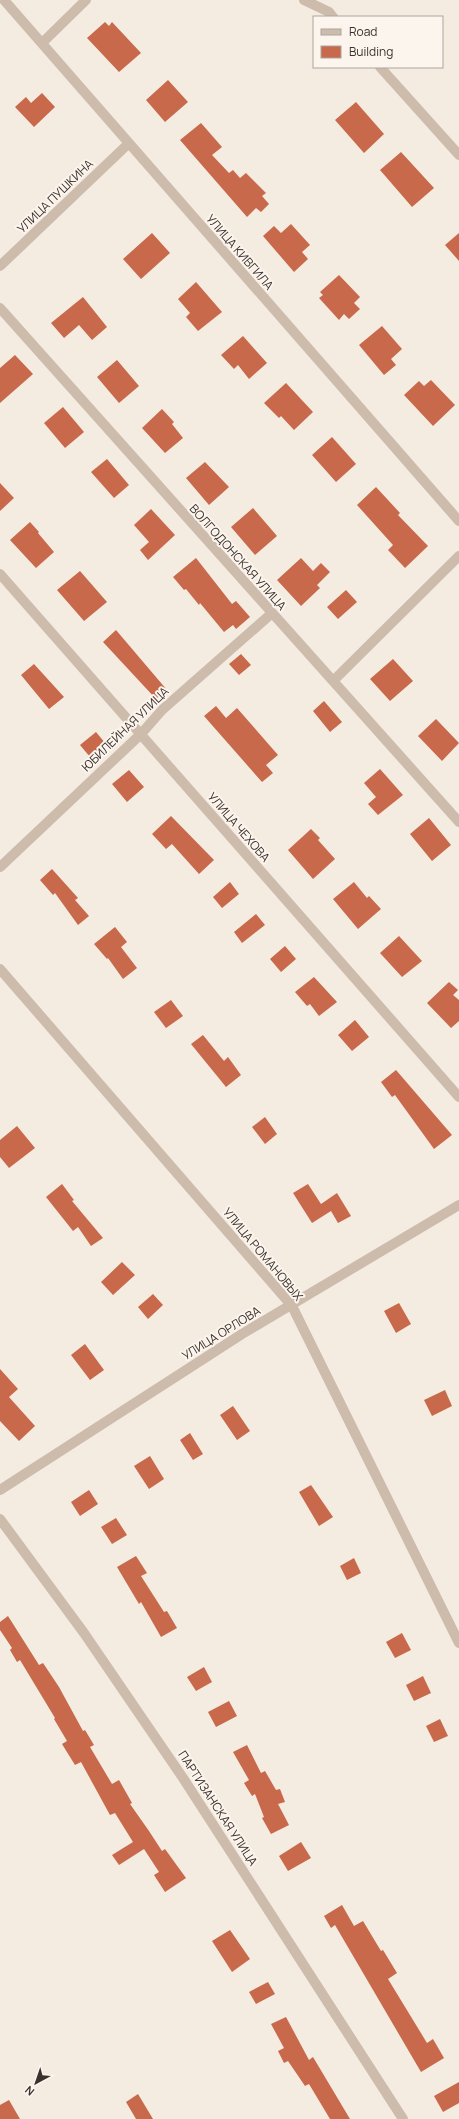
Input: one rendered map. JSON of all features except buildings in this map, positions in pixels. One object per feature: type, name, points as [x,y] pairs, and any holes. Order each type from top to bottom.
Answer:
[{"type":"street","name":"УЛИЦА КИВГИЛА","points":[[4,0],[42,42],[128,144],[459,521]]},
{"type":"street","points":[[42,42],[86,0]]},
{"type":"street","points":[[304,0],[329,12],[333,16]]},
{"type":"street","points":[[381,68],[459,155]]},
{"type":"street","name":"УЛИЦА ПУШКИНА","points":[[0,266],[128,144]]},
{"type":"street","name":"ВОЛГОДОНСКАЯ УЛИЦА","points":[[0,308],[271,614],[459,822]]},
{"type":"street","points":[[333,681],[459,556]]},
{"type":"street","name":"УЛИЦА ЧЕХОВА","points":[[0,574],[459,1097]]},
{"type":"street","name":"ЮБИЛЕЙНАЯ УЛИЦА","points":[[0,867],[141,734],[162,710],[271,614]]},
{"type":"street","name":"УЛИЦА РОМАНОВЫХ","points":[[0,969],[292,1306],[459,1643]]},
{"type":"street","name":"УЛИЦА ОРЛОВА","points":[[0,1490],[242,1334],[292,1306],[459,1205]]},
{"type":"street","name":"ПАРТИЗАНСКАЯ УЛИЦА","points":[[0,1519],[84,1633],[183,1778],[404,2119]]}]
